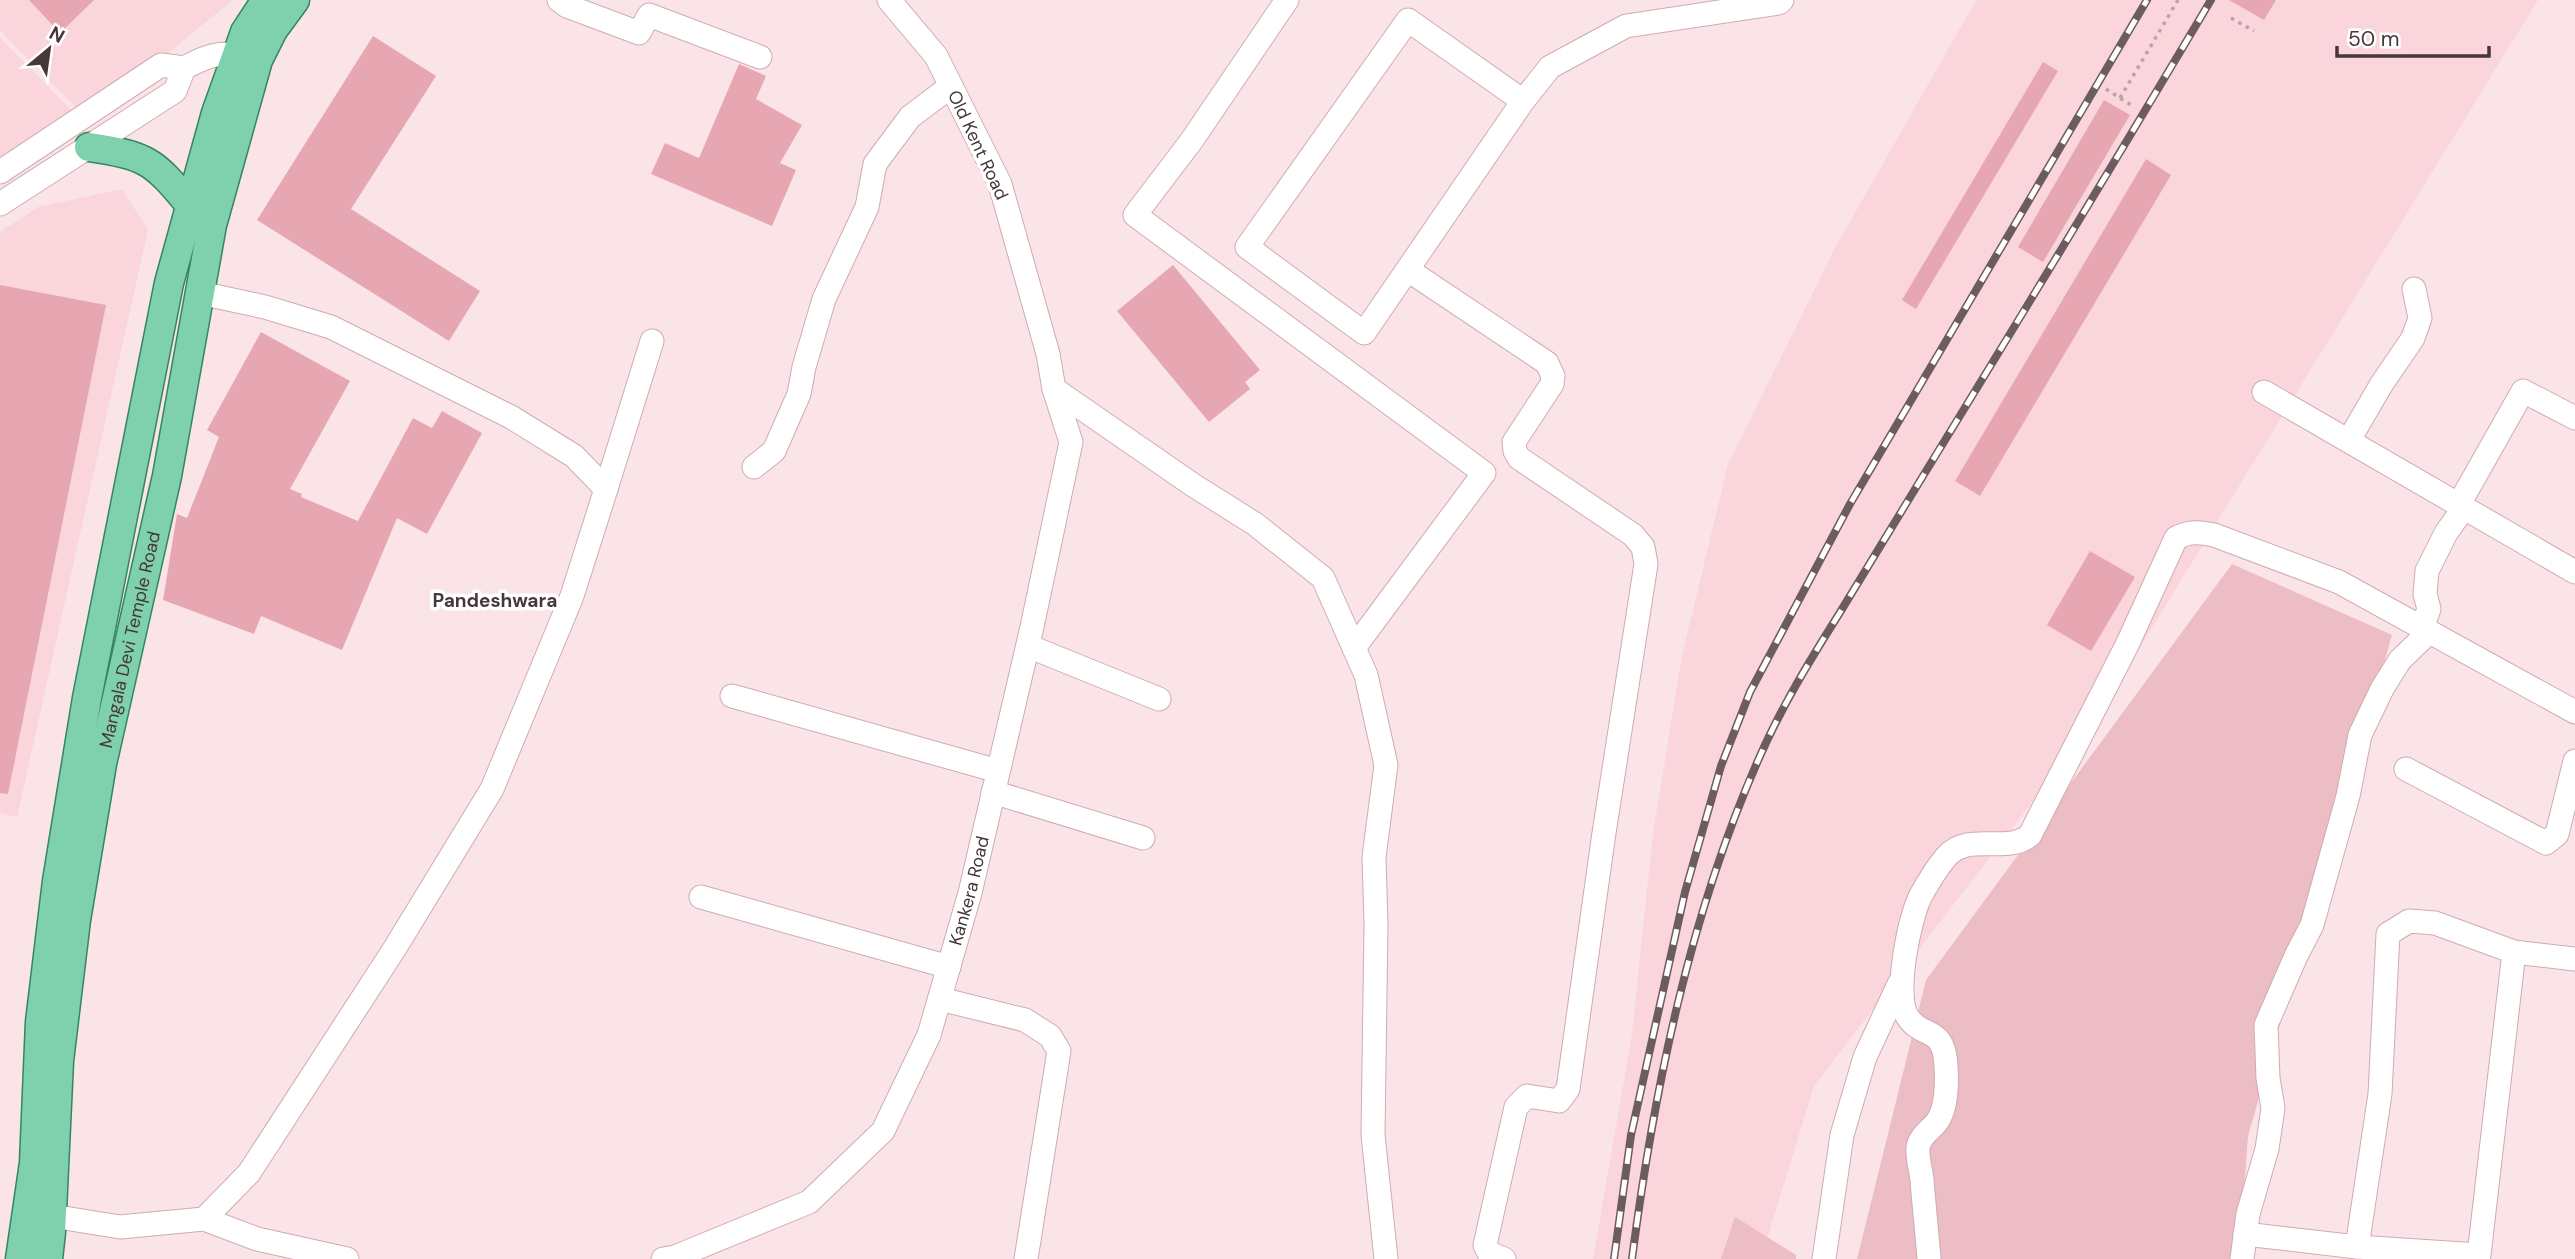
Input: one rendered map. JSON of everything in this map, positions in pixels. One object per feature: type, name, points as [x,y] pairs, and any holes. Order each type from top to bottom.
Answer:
[{"type":"main road","points":[[247,57],[245,32],[265,0]]},
{"type":"main road","name":"Mangala Devi Temple Road","points":[[48,1086],[40,1022],[57,881],[87,698],[169,283],[216,113],[247,57],[273,30],[295,0]]},
{"type":"main road","name":"Mangala Devi Temple Road","points":[[20,1259],[102,764],[167,475],[212,225],[247,57]]},
{"type":"main road","points":[[89,147],[122,152],[150,162],[190,205]]},
{"type":"main road","name":"Mangala Devi Temple Road","points":[[26,1215],[48,1259]]},
{"type":"street","points":[[559,0],[567,6],[639,33],[649,15],[760,57]]},
{"type":"street","name":"Old Kent Road","points":[[889,0],[936,56],[1000,184],[1048,354],[1054,389]]},
{"type":"street","points":[[1287,0],[1192,140],[1135,215],[1484,473],[1354,648]]},
{"type":"street","points":[[1523,101],[1408,20],[1247,247],[1364,333],[1523,101],[1550,67],[1626,26],[1782,0]]},
{"type":"street","points":[[0,172],[160,65],[184,68],[217,54],[247,57]]},
{"type":"street","points":[[0,204],[175,92],[184,68]]},
{"type":"street","points":[[754,467],[774,451],[799,394],[824,299],[867,207],[875,164],[910,117],[951,86]]},
{"type":"street","points":[[1408,270],[1547,363],[1553,376],[1552,384],[1514,442],[1515,451],[1519,458],[1633,535],[1643,547],[1646,564],[1568,1089],[1559,1101],[1527,1096],[1516,1107],[1485,1245],[1489,1253],[1504,1259]]},
{"type":"street","points":[[2349,440],[2381,385],[2413,338],[2420,318],[2414,289]]},
{"type":"street","points":[[200,293],[265,307],[331,327],[511,417],[574,457],[606,489]]},
{"type":"street","points":[[204,1219],[249,1172],[395,948],[492,789],[572,596],[652,341]]},
{"type":"street","points":[[1054,389],[1193,485],[1255,524],[1323,578],[1366,675],[1386,765],[1374,857],[1376,924],[1373,1135],[1387,1259]]},
{"type":"street","name":"Kankera Road","points":[[671,1258],[810,1202],[883,1131],[929,1035],[970,893],[1028,646],[1071,442],[1054,389]]},
{"type":"street","points":[[2242,1259],[2248,1214],[2267,1149],[2273,1108],[2268,1078],[2266,1025],[2295,956],[2312,925],[2348,796],[2360,735],[2382,689],[2400,660],[2425,630],[2429,609],[2424,594],[2427,571],[2523,391],[2575,418]]},
{"type":"street","points":[[2264,392],[2575,572]]},
{"type":"street","points":[[1824,1259],[1842,1135],[1864,1057],[1900,982],[1920,898],[1948,855],[1959,848],[1975,842],[2021,842],[2030,835],[2127,645],[2176,538],[2197,532],[2214,535],[2339,582],[2575,711]]},
{"type":"street","points":[[1028,646],[1159,699]]},
{"type":"street","points":[[732,696],[995,782],[1143,838]]},
{"type":"street","points":[[2406,769],[2546,844],[2557,834],[2575,761]]},
{"type":"street","points":[[701,897],[949,967]]},
{"type":"street","points":[[2357,1247],[2380,1094],[2388,934],[2409,921],[2435,923],[2514,952],[2575,959]]},
{"type":"street","points":[[2245,1234],[2479,1257],[2514,952]]},
{"type":"street","points":[[1900,982],[1902,1007],[1910,1020],[1935,1034],[1943,1044],[1946,1067],[1944,1108],[1937,1122],[1928,1129],[1918,1146],[1929,1259]]},
{"type":"street","points":[[940,999],[1026,1020],[1050,1036],[1059,1051],[1026,1259]]},
{"type":"street","points":[[26,1215],[120,1227],[204,1219],[257,1239],[347,1259]]},
{"type":"path","points":[[2120,98],[2178,0]]},
{"type":"path","points":[[2231,18],[2255,32]]},
{"type":"path","points":[[2106,89],[2131,105]]},
{"type":"shaded area","points":[[0,0],[233,0],[87,119],[0,30]]},
{"type":"shaded area","points":[[1976,0],[2538,0],[2094,722],[1814,1086],[1761,1259],[1593,1259],[1632,1034],[1653,833],[1682,656],[1728,464],[1835,248]]},
{"type":"shaded area","points":[[0,38],[80,119],[0,166]]},
{"type":"shaded area","points":[[122,189],[148,230],[17,817],[0,813],[0,232],[38,207]]},
{"type":"shaded area","points":[[2232,564],[2392,635],[2248,1136],[2239,1259],[1857,1259],[1926,980]]},
{"type":"shaded area","points":[[1735,1217],[1796,1255],[1796,1259],[1721,1259]]},
{"type":"building","points":[[29,0],[94,0],[60,33]]},
{"type":"building","points":[[2229,0],[2276,0],[2264,20]]},
{"type":"building","points":[[373,36],[436,76],[351,209],[480,291],[449,341],[257,220]]},
{"type":"building","points":[[2043,62],[2058,71],[1916,309],[1902,300]]},
{"type":"building","points":[[739,64],[766,76],[756,99],[802,125],[780,163],[796,170],[772,226],[651,174],[665,143],[699,158]]},
{"type":"building","points":[[2104,100],[2130,115],[2043,262],[2018,247]]},
{"type":"building","points":[[2146,159],[2171,175],[1980,496],[1955,481]]},
{"type":"building","points":[[1173,265],[1260,370],[1245,382],[1250,389],[1209,422],[1117,311]]},
{"type":"building","points":[[0,285],[106,305],[8,794],[0,793]]},
{"type":"building","points":[[261,332],[350,381],[290,489],[302,494],[301,497],[358,521],[413,418],[432,428],[442,411],[482,433],[427,534],[397,518],[342,650],[261,616],[254,634],[163,600],[177,514],[187,518],[219,437],[207,430]]},
{"type":"building","points":[[2090,551],[2135,577],[2091,651],[2047,625]]},
{"type":"railway","points":[[1614,1259],[1631,1135],[1685,892],[1721,766],[1750,692],[1850,504],[2147,0]]},
{"type":"railway","points":[[1632,1259],[1651,1131],[1678,1003],[1714,877],[1760,756],[1807,666],[2211,0]]},
{"type":"district","name":"Pandeshwara","points":[[495,600]]}]
